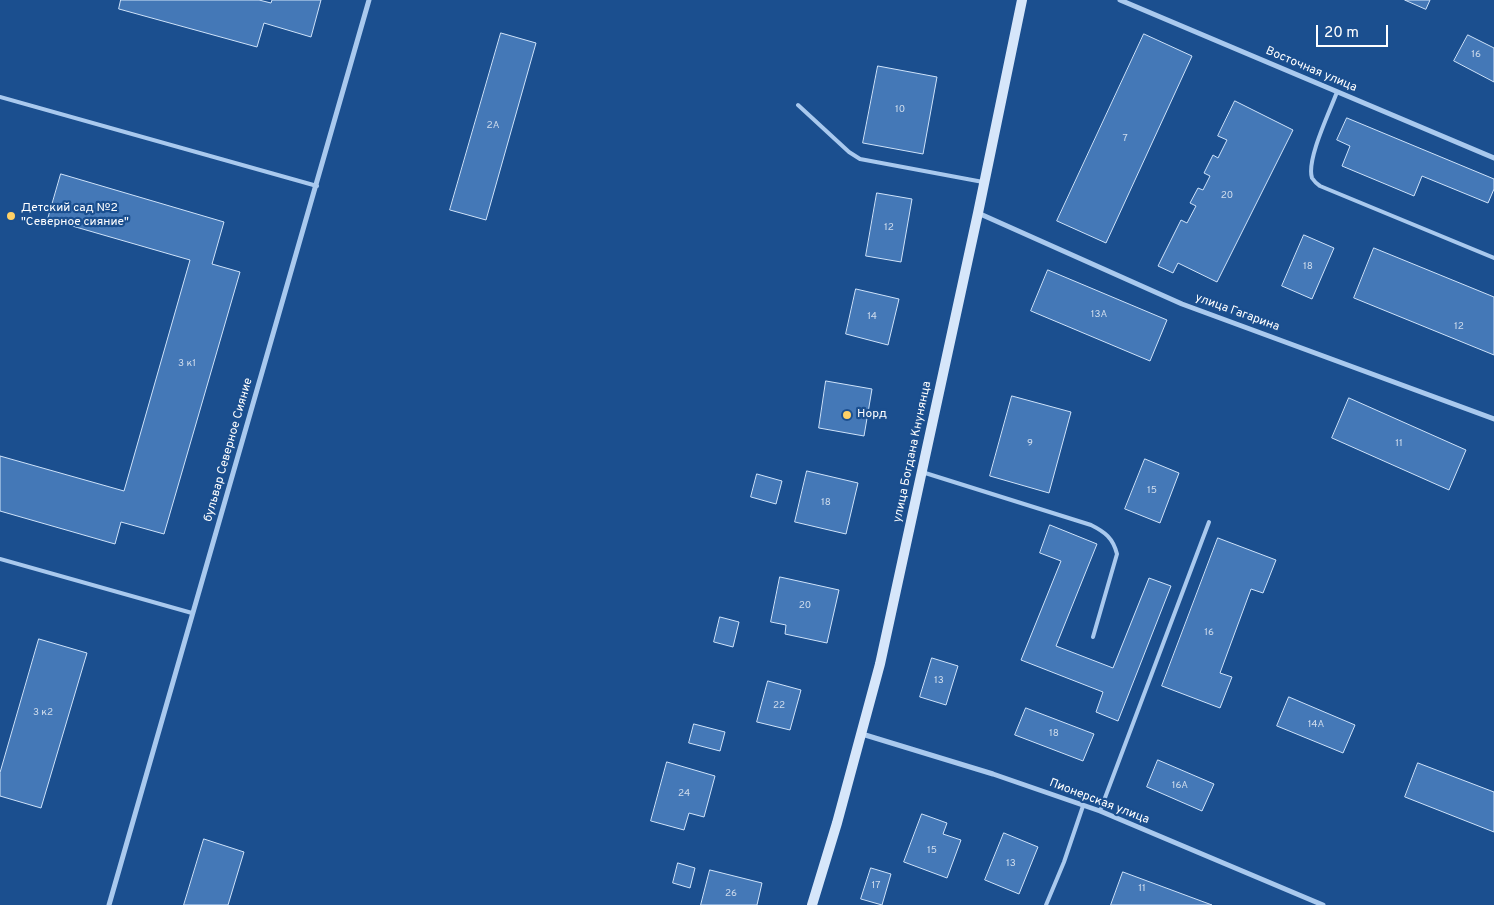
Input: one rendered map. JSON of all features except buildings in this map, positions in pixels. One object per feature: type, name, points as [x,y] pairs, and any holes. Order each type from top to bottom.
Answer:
[{"type":"main road","name":"улица Богдана Кнунянца","points":[[812,905],[862,734],[880,664],[978,213],[1022,0]]},
{"type":"street","name":"бульвар Северное Сияние","points":[[109,905],[369,0]]},
{"type":"street","name":"Восточная улица","points":[[1120,0],[1494,158]]},
{"type":"street","name":"улица Гагарина","points":[[978,213],[1182,304],[1494,419]]},
{"type":"street","name":"Пионерская улица","points":[[862,734],[993,774],[1100,811],[1323,905]]},
{"type":"lane","points":[[1337,92],[1313,156],[1311,168],[1313,179],[1320,186],[1494,256]]},
{"type":"lane","points":[[0,97],[317,186]]},
{"type":"lane","points":[[798,105],[849,152],[860,159],[984,182]]},
{"type":"lane","points":[[921,472],[1091,524],[1105,532],[1114,543],[1116,554],[1093,637]]},
{"type":"lane","points":[[1100,811],[1209,522]]},
{"type":"lane","points":[[0,559],[192,612]]},
{"type":"lane","points":[[1046,905],[1064,862],[1083,806]]},
{"type":"place","name":"Детский сад №2 \"Северное сияние\"","points":[[11,216]]},
{"type":"place","name":"Норд","points":[[847,415]]}]
